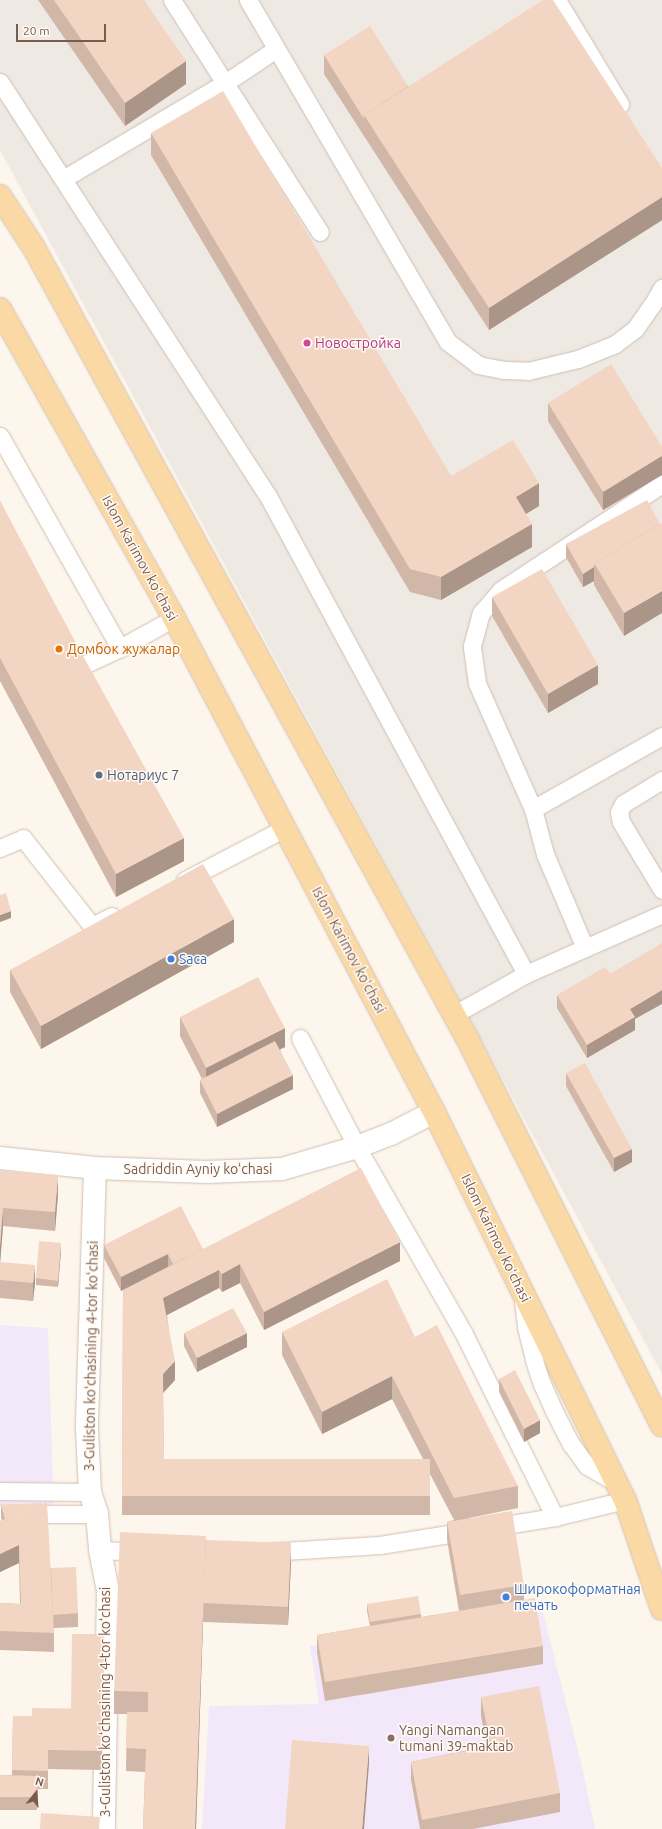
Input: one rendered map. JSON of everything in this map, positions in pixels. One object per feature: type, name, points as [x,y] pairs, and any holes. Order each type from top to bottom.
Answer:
[{"type":"main road","points":[[0,196],[38,255],[453,1015],[662,1425]]},
{"type":"main road","name":"Islom Karimov koʻchasi","points":[[0,309],[174,618],[434,1112],[621,1492],[662,1608]]},
{"type":"street","name":"Sadriddin Ayniy koʻchasi","points":[[0,1158],[95,1168],[207,1172],[282,1169],[357,1147],[391,1134],[434,1112]]},
{"type":"street","name":"3-Guliston koʻchasining 4-tor koʻchasi","points":[[95,1168],[87,1429],[90,1492],[97,1514],[100,1550],[108,1591],[104,1829]]},
{"type":"lane","points":[[172,0],[320,232]]},
{"type":"lane","points":[[248,0],[448,342],[478,365],[504,370],[528,371],[578,359],[609,347],[635,329],[652,306],[662,288]]},
{"type":"lane","points":[[557,0],[630,120]]},
{"type":"lane","points":[[63,179],[224,83],[276,49]]},
{"type":"lane","points":[[0,82],[268,496],[526,974]]},
{"type":"lane","points":[[0,436],[120,648]]},
{"type":"lane","points":[[585,948],[545,854],[533,809],[477,683],[472,646],[481,613],[501,590],[662,484]]},
{"type":"lane","points":[[77,668],[120,648],[174,618]]},
{"type":"lane","points":[[533,809],[662,736]]},
{"type":"lane","points":[[662,780],[623,804],[619,812],[621,822],[662,890]]},
{"type":"lane","points":[[168,888],[285,828]]},
{"type":"lane","points":[[0,848],[23,838],[92,926],[126,909]]},
{"type":"lane","points":[[453,1015],[526,974],[662,914]]},
{"type":"lane","points":[[300,1038],[357,1147],[463,1332],[555,1517]]},
{"type":"lane","points":[[0,1491],[90,1492]]},
{"type":"lane","points":[[253,1552],[380,1545],[555,1517],[621,1492]]},
{"type":"lane","points":[[0,1514],[97,1514]]},
{"type":"lane","points":[[100,1550],[161,1553]]},
{"type":"shaded area","points":[[0,0],[662,0],[662,1374],[0,150]]},
{"type":"shaded area","points":[[0,1325],[48,1328],[54,1515],[0,1516]]},
{"type":"shaded area","name":"Yangi Namangan tumani 39-maktab","points":[[543,1612],[583,1771],[595,1829],[202,1829],[209,1706],[319,1704],[310,1646]]},
{"type":"building","points":[[54,0],[144,0],[186,61],[125,103]]},
{"type":"building","points":[[543,0],[553,0],[662,168],[662,197],[489,308],[364,115]]},
{"type":"building","points":[[370,26],[408,86],[364,115],[364,119],[324,55]]},
{"type":"building","points":[[223,91],[451,476],[513,440],[539,483],[516,497],[532,524],[441,577],[410,569],[151,133]]},
{"type":"building","points":[[611,364],[662,447],[662,456],[603,492],[548,403]]},
{"type":"building","points":[[647,500],[660,524],[594,563],[594,567],[583,574],[566,544]]},
{"type":"building","points":[[0,501],[77,645],[184,838],[116,874],[0,658]]},
{"type":"building","points":[[662,523],[662,591],[624,613],[594,563]]},
{"type":"building","points":[[542,569],[598,665],[548,694],[492,597]]},
{"type":"building","points":[[203,864],[234,919],[41,1026],[10,970]]},
{"type":"building","points":[[6,893],[11,911],[0,915],[0,895]]},
{"type":"building","points":[[662,943],[662,990],[630,1009],[635,1017],[587,1045],[557,995],[605,967],[610,974]]},
{"type":"building","points":[[258,977],[285,1028],[206,1068],[180,1017]]},
{"type":"building","points":[[275,1041],[293,1075],[217,1114],[200,1080]]},
{"type":"building","points":[[585,1063],[632,1149],[614,1158],[566,1073]]},
{"type":"building","points":[[361,1168],[400,1242],[264,1312],[240,1264],[222,1274],[219,1270],[163,1298],[175,1361],[163,1374],[164,1459],[430,1459],[430,1496],[122,1496],[123,1290]]},
{"type":"building","points":[[0,1170],[58,1175],[55,1212],[3,1208],[0,1246]]},
{"type":"building","points":[[181,1206],[203,1249],[173,1264],[168,1254],[121,1277],[104,1245]]},
{"type":"building","points":[[39,1241],[61,1243],[58,1281],[36,1278]]},
{"type":"building","points":[[0,1262],[35,1265],[33,1283],[0,1280]]},
{"type":"building","points":[[387,1279],[415,1337],[437,1325],[518,1486],[454,1498],[392,1376],[322,1412],[282,1332]]},
{"type":"building","points":[[233,1308],[247,1333],[197,1358],[184,1333]]},
{"type":"building","points":[[515,1370],[540,1420],[524,1429],[499,1379]]},
{"type":"building","points":[[47,1502],[54,1633],[0,1631],[0,1603],[21,1604],[19,1545],[0,1554],[0,1524]]},
{"type":"building","points":[[41,1503],[41,1505],[0,1524],[0,1521],[5,1519],[1,1505]]},
{"type":"building","points":[[512,1511],[524,1585],[460,1595],[447,1522]]},
{"type":"building","points":[[120,1532],[206,1536],[195,1829],[143,1829],[146,1749],[126,1748],[127,1712],[148,1712],[148,1692],[114,1691]]},
{"type":"building","points":[[206,1540],[291,1543],[288,1607],[203,1603]]},
{"type":"building","points":[[76,1567],[78,1613],[53,1615],[51,1568]]},
{"type":"building","points":[[418,1596],[421,1614],[370,1622],[367,1604]]},
{"type":"building","points":[[535,1598],[543,1646],[325,1682],[317,1635]]},
{"type":"building","points":[[72,1634],[104,1634],[103,1715],[103,1709],[71,1709]]},
{"type":"building","points":[[539,1686],[560,1793],[422,1820],[411,1762],[491,1746],[481,1697]]},
{"type":"building","points":[[32,1708],[103,1709],[102,1751],[48,1750],[48,1771],[12,1770],[13,1716],[32,1716]]},
{"type":"building","points":[[292,1740],[369,1746],[362,1829],[285,1829]]},
{"type":"building","points":[[0,1775],[38,1776],[37,1797],[0,1797]]},
{"type":"building","points":[[41,1813],[100,1817],[99,1829],[40,1829]]},
{"type":"place","name":"Новостройка","points":[[307,343]]},
{"type":"place","name":"Домбок жужалар","points":[[59,649]]},
{"type":"place","name":"Нотариус 7","points":[[99,775]]},
{"type":"place","name":"Saca","points":[[171,959]]},
{"type":"place","name":"Широкоформатная печать","points":[[506,1597]]},
{"type":"place","name":"Yangi Namangan tumani 39-maktab","points":[[391,1738]]}]
